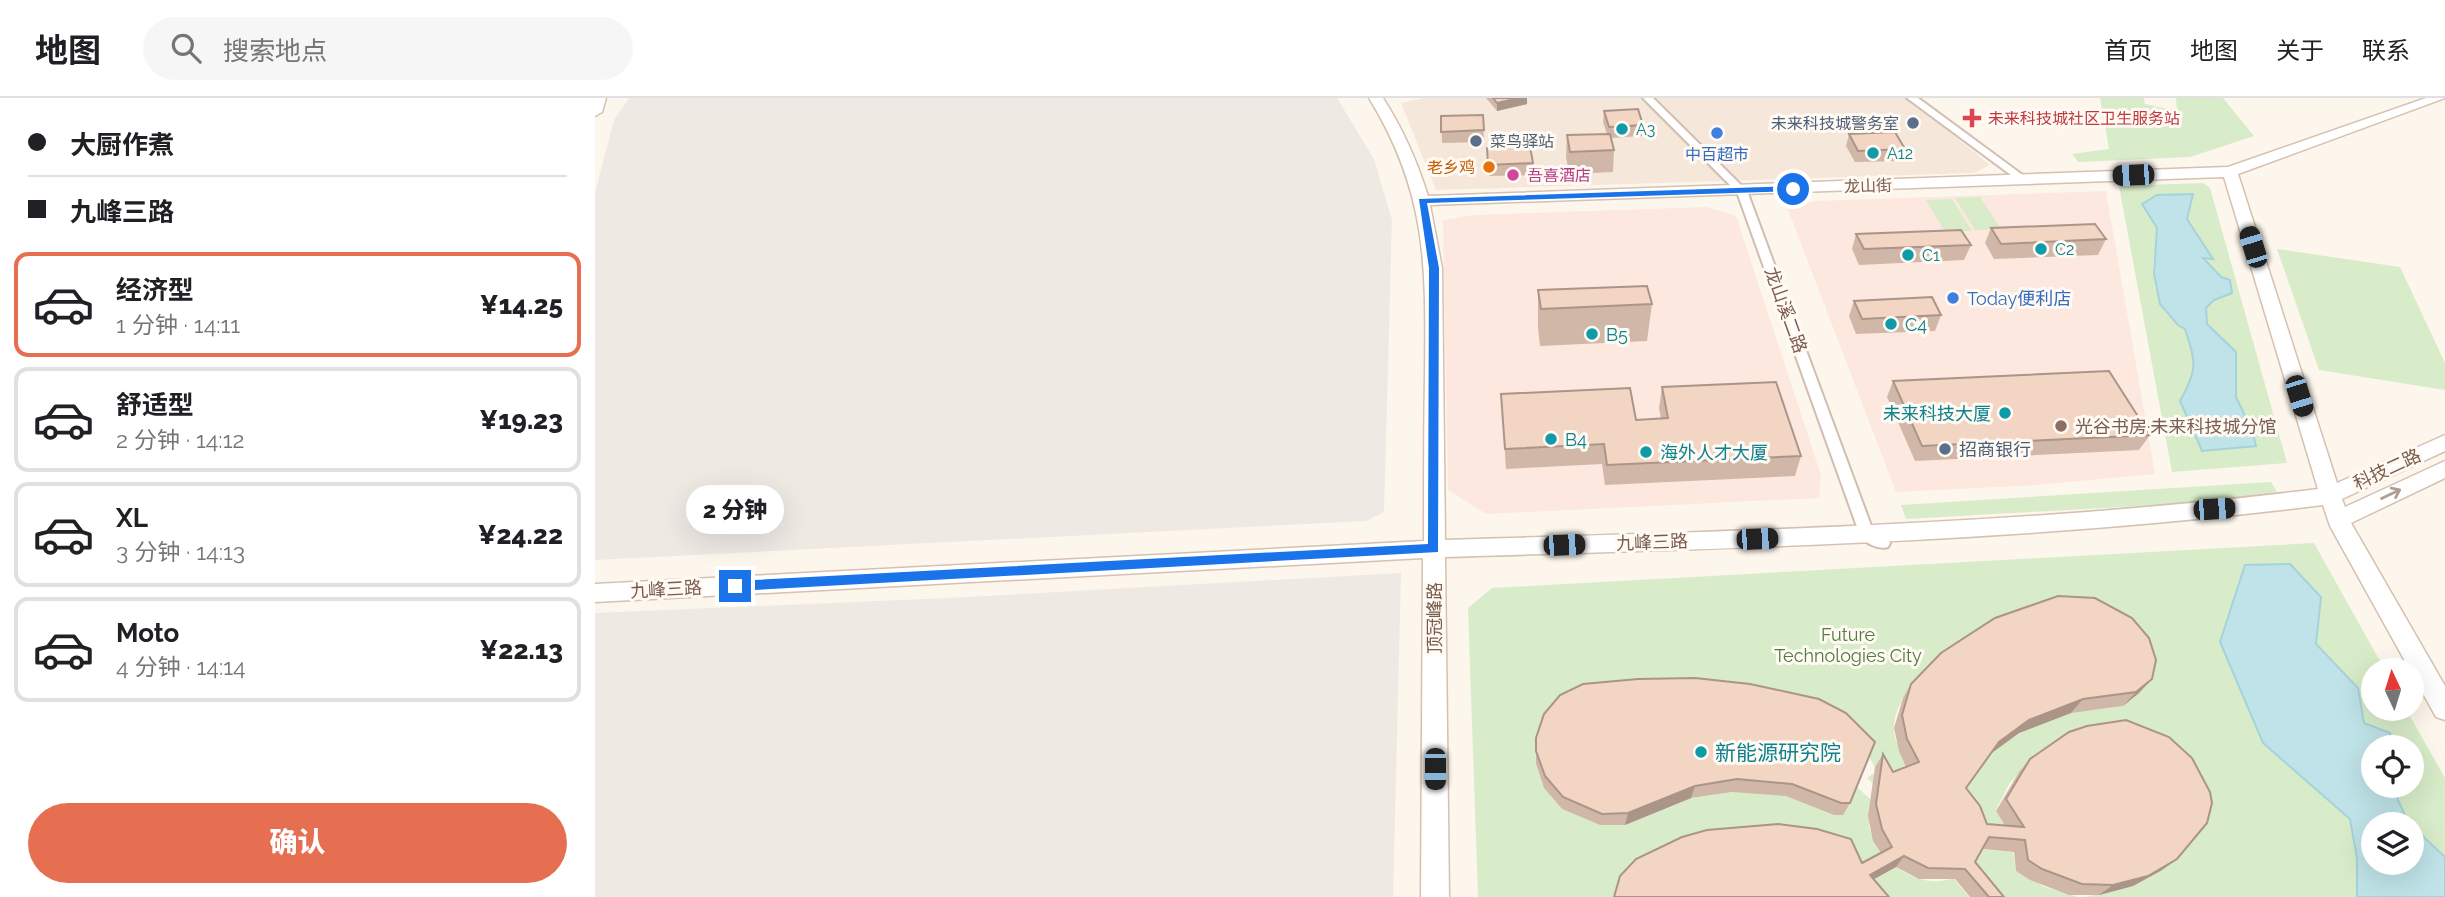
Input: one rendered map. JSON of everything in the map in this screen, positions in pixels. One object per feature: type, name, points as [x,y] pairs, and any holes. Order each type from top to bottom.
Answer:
[{"type":"street","points":[[595,112],[599,98]]},
{"type":"street","name":"顶冠峰路","points":[[1376,98],[1393,123],[1422,201],[1434,268],[1435,897]]},
{"type":"street","name":"龙山溪二路","points":[[1648,98],[1742,191],[1875,539]]},
{"type":"street","points":[[1912,98],[2023,179]]},
{"type":"street","name":"龙山街","points":[[1422,201],[2230,172],[2439,98]]},
{"type":"street","points":[[2230,172],[2338,520],[2445,709]]},
{"type":"street","name":"科技二路","points":[[2329,496],[2445,442]]},
{"type":"street","name":"科技二路","points":[[2338,520],[2445,470]]},
{"type":"street","name":"九峰三路","points":[[595,593],[1434,549],[1875,539],[2284,503],[2329,496]]},
{"type":"shaded area","points":[[629,98],[1337,98],[1374,159],[1392,220],[1384,512],[1366,521],[595,560],[595,193],[614,120]]},
{"type":"shaded area","points":[[1424,98],[1909,98],[1990,165],[1974,173],[1436,190],[1401,103]]},
{"type":"shaded area","points":[[2106,191],[2155,474],[2037,485],[1896,492],[1787,207],[1815,201]]},
{"type":"shaded area","points":[[1706,207],[1736,216],[1821,475],[1819,498],[1486,514],[1448,490],[1443,220],[1475,215]]},
{"type":"shaded area","points":[[1401,573],[1393,897],[595,897],[595,613],[948,598]]},
{"type":"green space","points":[[2100,98],[2144,98],[2145,104],[2177,111],[2176,98],[2223,98],[2254,136],[2190,157],[2078,162],[2072,154],[2109,149]]},
{"type":"green space","points":[[2203,183],[2210,188],[2287,463],[2172,472],[2119,186]],"holes":[[[2157,195],[2169,195],[2188,205],[2187,219],[2212,258],[2202,257],[2221,278],[2230,280],[2232,293],[2214,300],[2206,308],[2207,324],[2236,352],[2236,397],[2252,430],[2256,446],[2202,451],[2180,401],[2193,373],[2192,350],[2185,328],[2169,316],[2159,298],[2153,266],[2157,231],[2143,204]]]},
{"type":"green space","points":[[1980,197],[2001,229],[1975,230],[1955,198]]},
{"type":"green space","points":[[1952,199],[1972,231],[1945,232],[1926,200]]},
{"type":"green space","points":[[2277,249],[2400,267],[2445,363],[2445,390],[2319,370]]},
{"type":"green space","points":[[2271,482],[2277,492],[2229,501],[1906,519],[1901,505]]},
{"type":"green space","name":"Future Technologies City","points":[[2314,543],[2378,658],[2361,658],[2361,706],[2358,688],[2316,644],[2321,597],[2290,564],[2245,565],[2220,642],[2312,784],[2350,819],[2357,858],[2357,897],[2085,897],[2133,886],[2174,859],[2029,762],[2009,784],[1996,810],[2006,830],[1975,836],[1954,797],[1999,746],[2018,733],[2060,716],[2123,705],[2138,694],[2143,684],[1903,698],[1895,717],[1894,734],[1901,750],[1915,765],[1879,790],[1867,778],[1877,771],[1867,753],[1536,764],[1544,788],[1562,809],[1600,825],[1625,825],[1691,798],[1732,792],[1851,795],[1857,787],[1872,801],[1869,827],[1881,853],[1855,873],[1617,887],[1614,897],[1478,897],[1468,608],[1492,588]]},
{"type":"green space","name":"Future Technologies City","points":[[2413,721],[2421,735],[2390,735],[2364,723]]},
{"type":"green space","name":"Future Technologies City","points":[[2424,741],[2445,778],[2445,857],[2424,837],[2424,812],[2404,812],[2398,798],[2424,798]]},
{"type":"green space","points":[[1975,849],[2013,852],[2016,871],[2045,887],[2078,897],[1986,897],[1968,867]]},
{"type":"green space","points":[[1896,867],[1923,880],[1953,878],[1969,897],[1871,897],[1863,886]]},
{"type":"water","points":[[2193,194],[2187,219],[2213,259],[2203,258],[2221,277],[2230,280],[2232,293],[2214,300],[2206,308],[2207,324],[2236,352],[2236,397],[2252,430],[2256,446],[2202,451],[2180,401],[2190,381],[2193,358],[2185,329],[2178,325],[2160,304],[2154,274],[2157,228],[2142,204],[2157,195]]},
{"type":"water","points":[[2290,564],[2321,597],[2316,644],[2358,688],[2361,721],[2390,733],[2361,735],[2361,798],[2398,798],[2404,812],[2361,812],[2361,875],[2424,875],[2424,837],[2445,857],[2445,897],[2357,897],[2357,858],[2350,819],[2263,743],[2220,642],[2245,565]]},
{"type":"building","points":[[1493,98],[1519,98],[1497,103]]},
{"type":"building","points":[[1638,109],[1643,125],[1609,127],[1604,111]]},
{"type":"building","points":[[1483,115],[1484,130],[1441,132],[1441,116]]},
{"type":"building","points":[[1895,132],[1905,149],[1858,151],[1849,134]]},
{"type":"building","points":[[1610,134],[1614,150],[1570,152],[1567,135]]},
{"type":"building","points":[[1530,146],[1533,163],[1488,165],[1487,148]]},
{"type":"building","points":[[2095,224],[2106,239],[2001,244],[1991,228]]},
{"type":"building","points":[[1961,230],[1971,245],[1864,249],[1856,234]]},
{"type":"building","points":[[1647,286],[1652,304],[1541,309],[1538,290]]},
{"type":"building","points":[[1932,297],[1941,315],[1862,319],[1854,301]]},
{"type":"building","name":"未来科技大厦","points":[[2109,371],[2150,435],[1922,446],[1893,381]]},
{"type":"building","name":"海外人才大厦","points":[[1776,382],[1801,456],[1607,465],[1604,444],[1505,449],[1501,394],[1630,388],[1636,420],[1668,418],[1662,387]]},
{"type":"building","name":"新能源研究院","points":[[2058,596],[2095,598],[2132,618],[2149,638],[2156,660],[2152,679],[2136,692],[2083,699],[2029,720],[1999,742],[1966,788],[1980,806],[1987,824],[2024,827],[2006,799],[2030,759],[2069,732],[2087,726],[2126,720],[2169,737],[2192,758],[2210,792],[2212,803],[2207,823],[2177,859],[2148,876],[2113,885],[2082,884],[2042,869],[2028,860],[2025,840],[1989,837],[1975,862],[2004,897],[1989,897],[1965,869],[1928,868],[1904,856],[1870,875],[1889,897],[1614,897],[1620,876],[1636,859],[1682,837],[1707,830],[1778,824],[1817,829],[1851,839],[1862,863],[1892,847],[1882,829],[1876,804],[1883,754],[1893,772],[1919,762],[1907,739],[1902,715],[1911,684],[1941,653],[1995,618]]},
{"type":"building","points":[[1695,678],[1750,684],[1819,699],[1846,713],[1875,742],[1850,803],[1841,803],[1792,784],[1737,779],[1695,786],[1628,813],[1602,814],[1563,797],[1545,776],[1536,751],[1536,738],[1544,714],[1560,695],[1583,684]]},
{"type":"place","name":"未来科技城社区卫生服务站","points":[[1972,118]]},
{"type":"place","name":"未来科技城警务室","points":[[1913,123]]},
{"type":"place","name":"A3","points":[[1622,129]]},
{"type":"place","name":"中百超市","points":[[1717,133]]},
{"type":"place","name":"菜鸟驿站","points":[[1476,141]]},
{"type":"place","name":"A12","points":[[1873,153]]},
{"type":"place","name":"老乡鸡","points":[[1489,167]]},
{"type":"place","name":"吾喜酒店","points":[[1513,175]]},
{"type":"place","name":"C2","points":[[2041,249]]},
{"type":"place","name":"C1","points":[[1908,255]]},
{"type":"place","name":"Today便利店","points":[[1953,298]]},
{"type":"place","name":"C4","points":[[1891,324]]},
{"type":"place","name":"B5","points":[[1592,334]]},
{"type":"place","name":"未来科技大厦","points":[[2005,413]]},
{"type":"place","name":"光谷书房·未来科技城分馆","points":[[2061,426]]},
{"type":"place","name":"B4","points":[[1551,439]]},
{"type":"place","name":"招商银行","points":[[1945,449]]},
{"type":"place","name":"海外人才大厦","points":[[1646,452]]},
{"type":"place","name":"新能源研究院","points":[[1701,752]]},
{"type":"route","points":[[735,586],[1434,549],[1434,268],[1428,220],[1422,201],[1793,189]]}]
